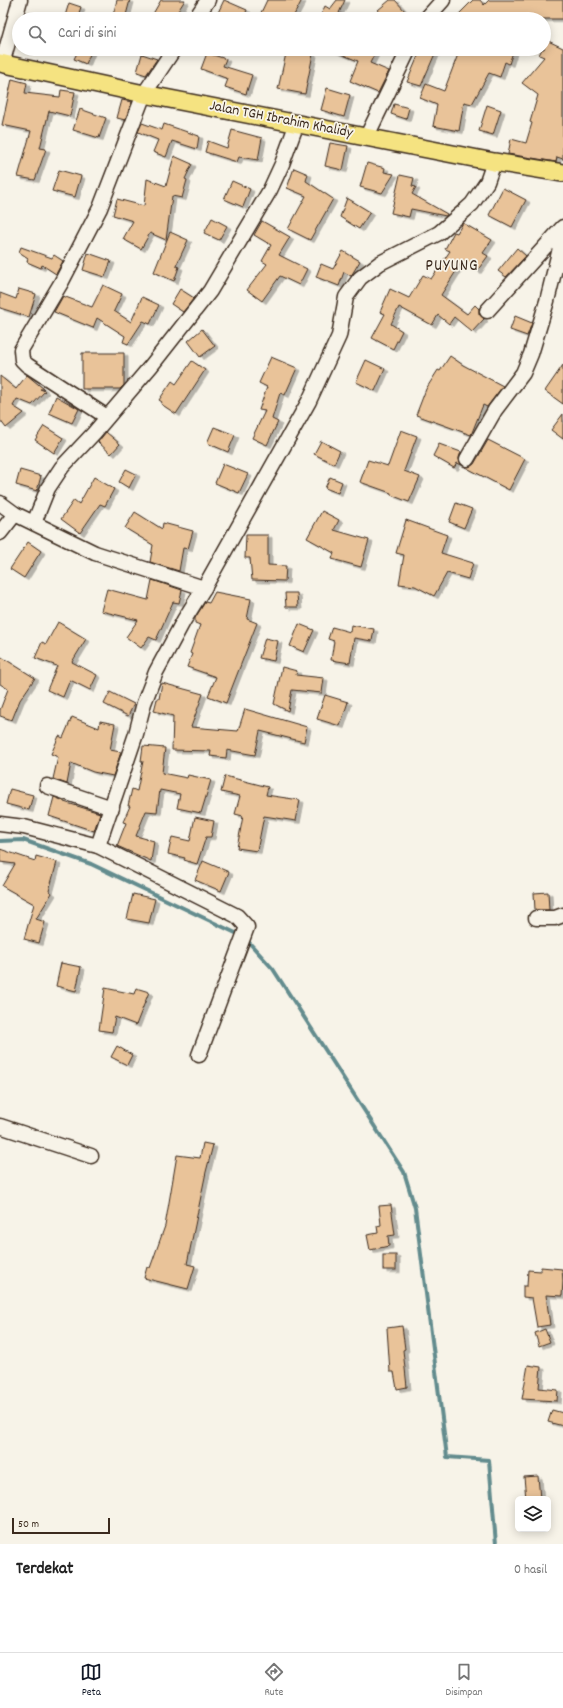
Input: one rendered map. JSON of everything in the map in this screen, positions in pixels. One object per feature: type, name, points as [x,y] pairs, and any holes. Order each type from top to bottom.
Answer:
[{"type":"main road","name":"Jalan TGH Ibrahim Khalidy","points":[[1,64],[144,94],[367,136],[494,162],[563,173]]},
{"type":"street","points":[[16,12],[20,0]]},
{"type":"street","points":[[200,12],[208,0]]},
{"type":"street","points":[[432,12],[442,0]]},
{"type":"street","points":[[1,64],[12,27]]},
{"type":"street","points":[[107,417],[27,365],[22,360],[20,353],[61,283],[100,208],[144,94],[169,56]]},
{"type":"street","points":[[367,136],[406,56]]},
{"type":"street","points":[[34,523],[48,488],[62,467],[94,433],[172,340],[210,291],[270,190],[282,164],[297,123]]},
{"type":"street","points":[[98,846],[136,734],[144,703],[156,672],[309,401],[339,336],[345,302],[353,286],[360,278],[380,263],[438,233],[457,218],[472,204],[487,182],[494,162]]},
{"type":"street","points":[[487,311],[563,226]]},
{"type":"street","points":[[467,459],[495,410],[522,373],[531,354],[547,301],[563,236]]},
{"type":"street","points":[[0,503],[14,514],[96,553],[204,588]]},
{"type":"street","points":[[0,533],[14,514]]},
{"type":"street","points":[[47,786],[112,808]]},
{"type":"street","points":[[0,824],[24,827],[98,846],[234,914],[243,921],[246,928],[242,941],[199,1055]]},
{"type":"street","points":[[536,918],[555,918],[563,915]]},
{"type":"street","points":[[0,1126],[91,1156]]},
{"type":"building","points":[[117,0],[130,0],[127,12],[114,12]]},
{"type":"building","points":[[161,0],[185,0],[177,12],[154,12]]},
{"type":"building","points":[[224,0],[247,10],[246,12],[218,12]]},
{"type":"building","points":[[267,0],[302,0],[296,12],[261,12]]},
{"type":"building","points":[[337,0],[345,0],[339,12],[322,12],[325,6],[330,9]]},
{"type":"building","points":[[390,0],[395,0],[405,11],[380,12],[378,10]]},
{"type":"building","points":[[473,0],[480,0],[484,5],[489,0],[563,0],[563,19],[551,19],[551,12],[461,12]]},
{"type":"building","points":[[69,3],[81,7],[79,12],[66,12]]},
{"type":"building","points":[[551,42],[563,48],[563,159],[557,157],[556,162],[508,154],[511,139],[526,143],[532,123],[530,122],[538,95],[522,83],[544,57],[542,56],[551,56]]},
{"type":"building","points":[[76,56],[89,56],[86,64],[74,59]]},
{"type":"building","points":[[141,56],[148,56],[157,59],[146,75],[137,72]]},
{"type":"building","points":[[206,56],[216,56],[226,59],[223,66],[252,75],[246,94],[225,87],[228,79],[201,69]]},
{"type":"building","points":[[285,56],[313,56],[305,94],[278,89]]},
{"type":"building","points":[[346,56],[374,56],[370,63],[389,71],[378,93],[350,81],[358,61]]},
{"type":"building","points":[[418,56],[434,56],[421,86],[407,82]]},
{"type":"building","points":[[457,56],[512,56],[509,64],[505,62],[500,77],[489,73],[472,104],[464,102],[459,131],[433,126],[437,105],[420,98],[426,84],[444,91]]},
{"type":"building","points":[[12,79],[27,83],[25,93],[60,97],[61,90],[75,92],[70,116],[49,111],[40,148],[46,149],[35,180],[18,177],[31,131],[2,125]]},
{"type":"building","points":[[327,88],[350,95],[344,117],[321,110]]},
{"type":"building","points":[[122,100],[132,102],[125,120],[117,118]]},
{"type":"building","points":[[394,104],[409,108],[406,119],[391,114]]},
{"type":"building","points":[[487,105],[501,110],[493,135],[479,131]]},
{"type":"building","points":[[80,109],[106,118],[99,138],[73,130]]},
{"type":"building","points":[[142,123],[162,130],[164,124],[199,136],[197,149],[172,141],[166,157],[153,152],[158,140],[138,132]]},
{"type":"building","points":[[232,130],[262,138],[258,160],[239,157],[237,162],[205,152],[208,141],[227,148]]},
{"type":"building","points":[[330,143],[348,146],[343,170],[325,166]]},
{"type":"building","points":[[174,156],[192,164],[185,179],[187,180],[182,198],[172,196],[166,240],[150,233],[141,249],[123,239],[133,221],[113,215],[117,199],[144,206],[147,179],[166,186]]},
{"type":"building","points":[[367,163],[385,168],[384,172],[394,174],[382,193],[360,187]]},
{"type":"building","points":[[294,168],[308,174],[306,181],[333,199],[310,240],[288,229],[306,196],[287,188]]},
{"type":"building","points":[[59,170],[81,176],[75,197],[52,191]]},
{"type":"building","points":[[400,175],[414,178],[412,186],[416,187],[412,194],[447,214],[446,216],[411,209],[409,217],[391,213]]},
{"type":"building","points":[[232,181],[250,189],[243,207],[224,199]]},
{"type":"building","points":[[503,188],[526,200],[512,227],[489,215]]},
{"type":"building","points":[[347,198],[370,212],[359,229],[340,217]]},
{"type":"building","points":[[212,218],[227,226],[219,240],[204,233]]},
{"type":"building","points":[[262,221],[290,237],[279,255],[307,269],[299,285],[280,276],[262,301],[247,290],[267,264],[262,261],[271,245],[254,235]]},
{"type":"building","points":[[463,223],[492,240],[483,253],[488,256],[477,271],[463,260],[441,295],[467,314],[475,305],[479,309],[479,314],[484,319],[472,332],[454,317],[449,324],[438,315],[432,325],[399,307],[391,324],[402,331],[393,349],[372,338],[385,314],[380,312],[390,289],[409,298],[423,275],[431,279],[450,251],[445,249],[454,232],[457,233]]},
{"type":"building","points":[[170,232],[188,240],[176,266],[179,267],[174,281],[154,272]]},
{"type":"building","points":[[21,247],[52,258],[54,255],[63,261],[56,274],[42,265],[41,268],[27,262],[28,258],[19,252]]},
{"type":"building","points":[[517,248],[526,256],[506,277],[498,271]]},
{"type":"building","points":[[343,251],[360,261],[351,276],[344,272],[339,286],[316,277],[321,264],[333,269]]},
{"type":"building","points":[[88,253],[111,261],[105,277],[83,270]]},
{"type":"building","points":[[103,285],[122,294],[114,311],[131,322],[142,297],[159,305],[150,324],[143,321],[128,344],[123,342],[125,336],[97,318],[93,328],[54,312],[63,296],[92,307]]},
{"type":"building","points":[[19,289],[36,294],[29,317],[0,308],[0,293],[16,299]]},
{"type":"building","points":[[180,289],[194,298],[183,312],[171,304]]},
{"type":"building","points":[[515,316],[532,323],[527,336],[510,330]]},
{"type":"building","points":[[202,329],[215,346],[200,357],[188,341]]},
{"type":"building","points":[[82,353],[124,353],[124,385],[120,389],[82,389]]},
{"type":"building","points":[[450,356],[463,365],[503,386],[487,407],[483,405],[471,435],[416,415],[426,389],[438,370],[440,371]]},
{"type":"building","points":[[271,357],[297,368],[285,395],[280,393],[272,419],[278,422],[267,445],[252,438],[265,411],[259,410],[267,387],[259,383]]},
{"type":"building","points":[[366,360],[385,369],[375,391],[356,382]]},
{"type":"building","points":[[192,361],[205,370],[176,414],[161,404],[162,402],[159,400],[172,381],[176,384]]},
{"type":"building","points":[[563,365],[563,404],[545,391]]},
{"type":"building","points":[[27,375],[44,389],[40,389],[45,391],[32,405],[17,399],[13,406],[24,413],[6,428],[0,420],[0,376],[16,389]]},
{"type":"building","points":[[56,396],[79,409],[72,423],[49,413]]},
{"type":"building","points":[[563,414],[563,439],[551,430]]},
{"type":"building","points":[[44,426],[63,438],[54,453],[35,440]]},
{"type":"building","points":[[214,427],[235,435],[228,452],[207,443]]},
{"type":"building","points":[[401,430],[417,436],[404,471],[420,477],[409,502],[391,495],[391,493],[360,482],[368,460],[388,466]]},
{"type":"building","points":[[106,432],[120,444],[111,454],[98,442]]},
{"type":"building","points":[[488,440],[525,459],[509,490],[465,467],[474,464]]},
{"type":"building","points":[[321,441],[340,451],[334,464],[314,454]]},
{"type":"building","points":[[439,444],[461,452],[459,459],[462,465],[457,463],[454,468],[433,456]]},
{"type":"building","points":[[223,464],[248,474],[239,493],[215,483]]},
{"type":"building","points":[[126,469],[136,474],[129,488],[119,482]]},
{"type":"building","points":[[20,470],[41,476],[37,491],[16,485]]},
{"type":"building","points":[[94,477],[114,489],[105,506],[100,504],[80,533],[61,519],[74,500],[79,504]]},
{"type":"building","points":[[330,477],[342,482],[338,493],[325,488]]},
{"type":"building","points":[[456,503],[472,509],[464,528],[449,522]]},
{"type":"building","points":[[322,511],[339,520],[334,530],[369,540],[361,567],[332,559],[334,553],[307,538]]},
{"type":"building","points":[[135,512],[162,529],[163,523],[193,531],[188,549],[183,548],[179,571],[150,562],[153,545],[125,528]]},
{"type":"building","points":[[406,520],[447,535],[441,553],[473,563],[468,579],[447,573],[434,596],[415,586],[399,584],[404,555],[396,553]]},
{"type":"building","points":[[246,535],[268,535],[268,565],[286,566],[285,581],[252,580],[250,558],[245,558]]},
{"type":"building","points":[[28,542],[41,551],[24,578],[10,569]]},
{"type":"building","points":[[152,580],[182,590],[179,603],[173,602],[156,640],[149,637],[141,648],[126,637],[138,620],[101,611],[107,589],[148,600]]},
{"type":"building","points":[[215,592],[251,599],[247,619],[257,623],[226,703],[208,696],[216,677],[187,667],[192,654],[190,653],[200,625],[195,623],[195,618],[205,602],[209,603]]},
{"type":"building","points":[[285,593],[297,593],[298,607],[286,607]]},
{"type":"building","points":[[58,622],[86,639],[72,662],[97,675],[90,690],[70,680],[63,697],[47,690],[57,666],[35,658],[42,642],[46,644]]},
{"type":"building","points":[[299,624],[314,630],[304,652],[290,646]]},
{"type":"building","points":[[351,625],[374,629],[372,641],[354,638],[350,663],[331,660],[334,641],[328,639],[332,627],[350,632]]},
{"type":"building","points":[[265,638],[278,641],[274,661],[259,658]]},
{"type":"building","points":[[0,656],[35,678],[20,700],[12,720],[0,716],[0,710],[8,689],[0,684]]},
{"type":"building","points":[[282,667],[297,671],[296,675],[324,678],[322,693],[292,690],[288,711],[274,704]]},
{"type":"building","points":[[162,683],[203,694],[191,727],[238,731],[245,709],[307,727],[304,742],[260,731],[255,755],[227,750],[226,758],[210,756],[211,751],[172,750],[173,716],[154,711],[157,699],[159,699]]},
{"type":"building","points":[[110,692],[134,704],[128,716],[104,704]]},
{"type":"building","points":[[325,695],[348,702],[340,726],[317,719]]},
{"type":"building","points":[[72,717],[99,728],[100,721],[115,724],[110,750],[121,752],[113,776],[93,772],[71,763],[67,784],[53,779],[58,757],[51,754],[59,736],[63,738]]},
{"type":"building","points":[[143,746],[165,748],[162,773],[187,778],[188,775],[211,780],[201,813],[177,808],[180,794],[160,790],[157,812],[146,811],[136,836],[154,841],[151,861],[117,846],[126,823],[123,822],[130,806],[128,806],[132,789],[137,791],[143,761],[141,761]]},
{"type":"building","points":[[225,776],[268,787],[266,795],[300,800],[296,821],[264,816],[257,851],[237,848],[243,816],[235,814],[240,796],[221,792]]},
{"type":"building","points":[[10,789],[33,795],[29,810],[6,804]]},
{"type":"building","points":[[54,797],[64,802],[100,813],[94,831],[49,816]]},
{"type":"building","points":[[195,817],[214,821],[211,837],[206,837],[197,864],[184,860],[185,858],[168,854],[172,837],[190,841]]},
{"type":"building","points":[[0,849],[35,861],[36,856],[57,862],[49,891],[52,893],[36,919],[45,922],[39,943],[24,939],[34,904],[2,886],[15,864],[0,862]]},
{"type":"building","points":[[203,861],[229,872],[221,891],[195,880]]},
{"type":"building","points":[[548,892],[549,910],[535,910],[534,893]]},
{"type":"building","points":[[133,894],[155,899],[149,923],[127,919]]},
{"type":"building","points":[[61,963],[81,967],[76,991],[56,986]]},
{"type":"building","points":[[105,988],[134,994],[136,988],[149,992],[136,1025],[115,1017],[112,1032],[99,1030]]},
{"type":"building","points":[[117,1046],[132,1055],[127,1065],[111,1057]]},
{"type":"building","points":[[203,1143],[213,1145],[187,1264],[195,1266],[188,1289],[144,1278],[147,1267],[150,1268],[165,1226],[177,1155],[200,1158]]},
{"type":"building","points":[[391,1205],[395,1235],[388,1236],[389,1246],[370,1250],[367,1235],[378,1233],[377,1226],[381,1225],[379,1206]]},
{"type":"building","points":[[383,1255],[396,1255],[396,1270],[383,1270]]},
{"type":"building","points":[[541,1267],[562,1269],[562,1296],[546,1295],[550,1325],[537,1327],[532,1298],[523,1297],[523,1286],[527,1286],[528,1270],[541,1271]]},
{"type":"building","points":[[402,1326],[407,1387],[397,1389],[394,1372],[390,1372],[387,1328]]},
{"type":"building","points":[[545,1329],[550,1342],[539,1346],[535,1333]]},
{"type":"building","points":[[528,1365],[541,1367],[539,1388],[558,1390],[557,1401],[522,1399]]},
{"type":"building","points":[[552,1410],[563,1413],[563,1426],[548,1422]]},
{"type":"building","points":[[538,1476],[540,1496],[526,1496],[524,1477]]},
{"type":"waterway","points":[[0,841],[23,840],[91,864],[244,937],[273,969],[404,1172],[415,1208],[447,1457],[489,1460],[496,1544]]},
{"type":"district","name":"PUYUNG","points":[[452,267]]}]
